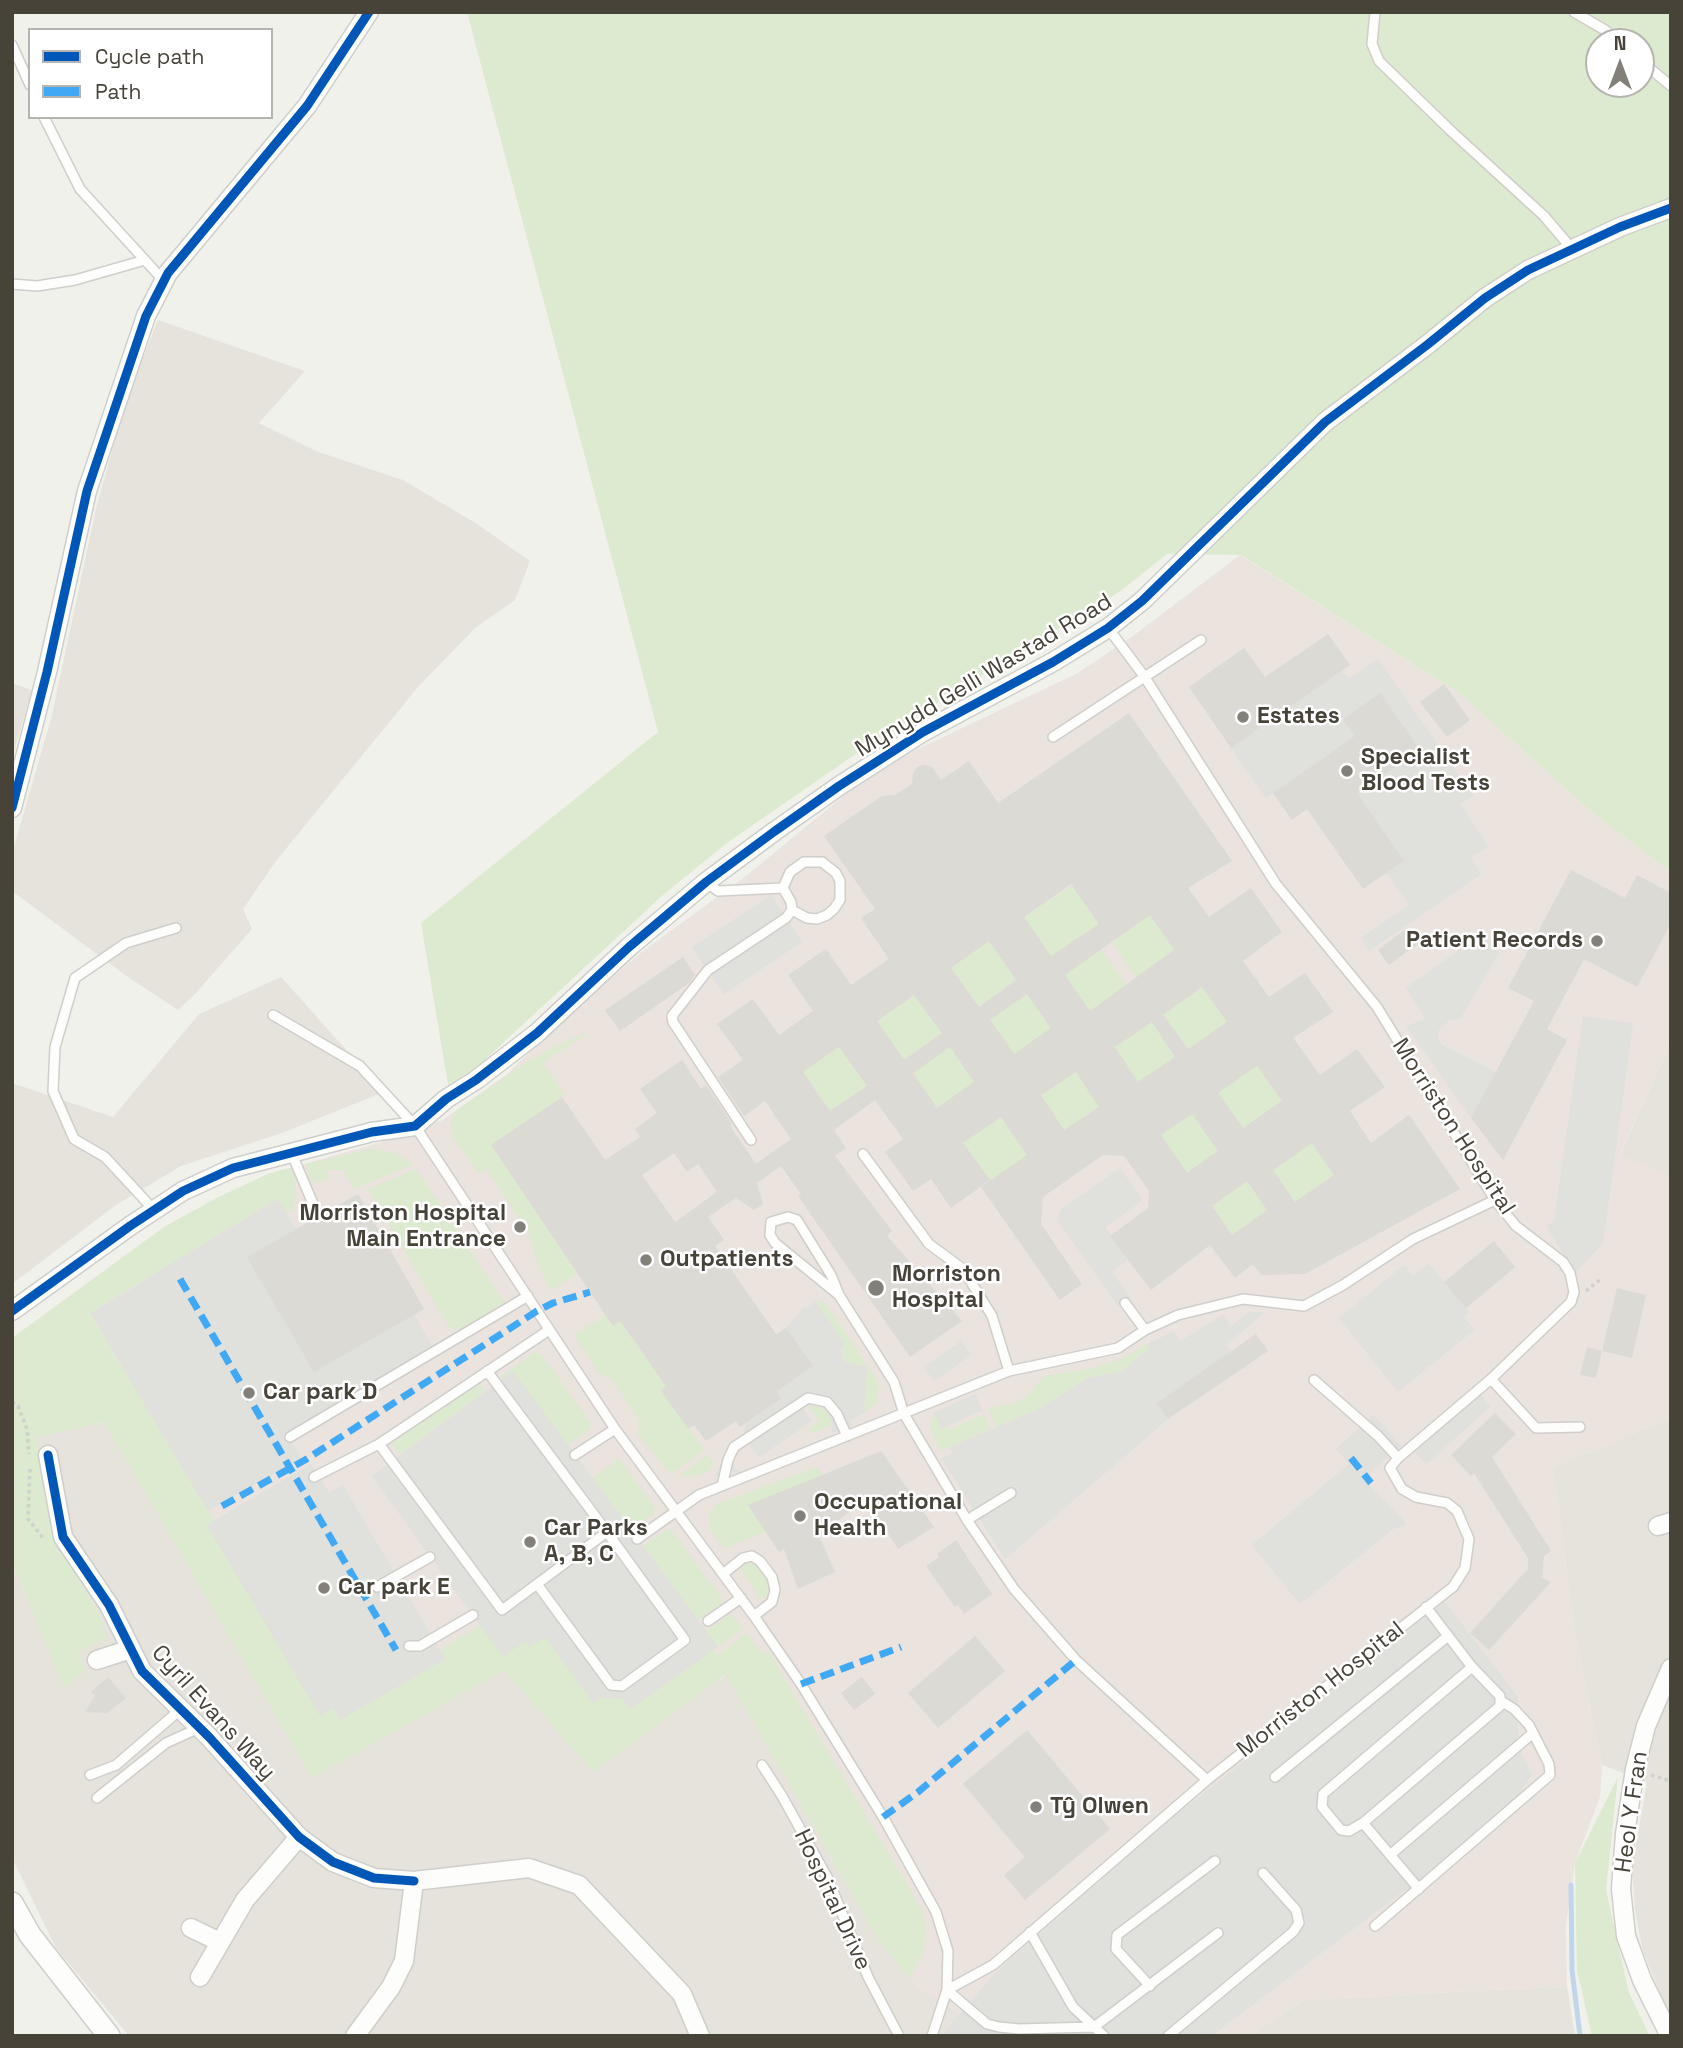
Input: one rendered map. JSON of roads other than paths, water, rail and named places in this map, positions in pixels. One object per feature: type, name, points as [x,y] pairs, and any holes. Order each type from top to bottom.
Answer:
[{"type":"street","points":[[12,808],[47,673],[87,491],[146,316],[164,281],[226,201],[307,106],[369,12]]},
{"type":"street","name":"Mynydd Gelli Wastad Road","points":[[415,1126],[446,1099],[476,1080],[537,1033],[629,947],[706,882],[839,786],[913,739],[1053,662],[1108,628],[1142,601],[1325,422],[1485,298],[1528,270],[1620,227],[1671,208]]},
{"type":"street","points":[[12,1311],[183,1191],[233,1168],[372,1132],[415,1126]]},
{"type":"street","name":"Cyril Evans Way","points":[[48,1455],[63,1537],[109,1605],[142,1671],[200,1728],[299,1837],[333,1862],[374,1878],[414,1881],[529,1868],[579,1885],[681,1994],[700,2036]]},
{"type":"street","points":[[97,1660],[131,1649]]},
{"type":"street","name":"Heol Y Fran","points":[[1670,2036],[1642,1980],[1626,1936],[1621,1889],[1625,1834],[1636,1769],[1646,1726],[1671,1668]]},
{"type":"street","points":[[200,1977],[245,1900],[299,1837]]},
{"type":"street","points":[[355,2036],[391,1987],[404,1961],[414,1881]]},
{"type":"street","points":[[12,1903],[30,1935],[109,2036]]},
{"type":"street","points":[[191,1928],[220,1942]]},
{"type":"lane","points":[[1375,12],[1372,44],[1379,61],[1544,216],[1573,250]]},
{"type":"lane","points":[[1574,12],[1602,28]]},
{"type":"lane","points":[[12,45],[28,81]]},
{"type":"lane","points":[[1655,73],[1671,86]]},
{"type":"lane","points":[[45,119],[80,189],[164,281]]},
{"type":"lane","points":[[12,284],[37,286],[75,280],[145,260]]},
{"type":"lane","name":"Morriston Hospital","points":[[947,1990],[993,1965],[1207,1780],[1453,1587],[1465,1568],[1469,1539],[1457,1511],[1447,1503],[1416,1497],[1402,1489],[1390,1468],[1398,1458],[1491,1379],[1571,1303],[1573,1292],[1570,1273],[1563,1262],[1516,1226],[1495,1200],[1377,1007],[1276,884],[1144,676],[1108,628]]},
{"type":"lane","points":[[1053,737],[1201,640]]},
{"type":"lane","points":[[783,888],[790,872],[804,862],[822,863],[836,873],[840,881],[840,900],[827,915],[817,919],[807,918],[792,910]]},
{"type":"lane","points":[[706,882],[718,891],[783,888]]},
{"type":"lane","points":[[751,1140],[673,1022],[672,1016],[708,970],[786,918],[792,910],[791,902],[783,888]]},
{"type":"lane","points":[[154,1210],[105,1157],[74,1139],[53,1091],[55,1046],[75,978],[126,943],[176,928]]},
{"type":"lane","points":[[273,1015],[359,1066],[415,1126],[615,1429],[741,1598],[801,1684],[883,1817],[936,1912],[948,1951],[947,1990],[932,2036]]},
{"type":"lane","points":[[291,1152],[314,1206]]},
{"type":"lane","points":[[863,1154],[929,1244],[963,1269],[992,1316],[1009,1371]]},
{"type":"lane","points":[[638,1539],[699,1495],[1009,1371],[1118,1348],[1145,1330],[1178,1315],[1243,1299],[1304,1306],[1343,1285],[1413,1239],[1495,1200]]},
{"type":"lane","points":[[839,1295],[775,1244],[770,1235],[771,1222],[788,1217],[797,1220],[831,1275],[839,1295],[894,1382],[904,1414],[967,1520],[1014,1589],[1076,1660],[1207,1780]]},
{"type":"lane","points":[[290,1437],[528,1296]]},
{"type":"lane","points":[[1125,1303],[1145,1330]]},
{"type":"lane","points":[[314,1477],[379,1444],[549,1330]]},
{"type":"lane","points":[[487,1371],[685,1640],[622,1686],[611,1685],[537,1584]]},
{"type":"lane","points":[[1491,1379],[1536,1428],[1580,1427]]},
{"type":"lane","points":[[1314,1380],[1378,1436],[1398,1458]]},
{"type":"lane","points":[[722,1486],[734,1447],[808,1398],[827,1402],[837,1414],[847,1436]]},
{"type":"lane","points":[[575,1455],[615,1429]]},
{"type":"lane","points":[[379,1444],[502,1610],[607,1532]]},
{"type":"lane","points":[[967,1520],[1011,1493]]},
{"type":"lane","points":[[723,1574],[743,1558],[752,1556],[772,1577],[775,1590],[772,1602],[754,1616]]},
{"type":"lane","points":[[377,1587],[430,1557]]},
{"type":"lane","points":[[708,1621],[741,1598]]},
{"type":"lane","points":[[1426,1607],[1472,1667],[1500,1696],[1500,1706],[1363,1823],[1349,1831],[1341,1830],[1322,1807],[1323,1794],[1472,1667]]},
{"type":"lane","points":[[409,1646],[420,1646],[472,1615]]},
{"type":"lane","points":[[1275,1777],[1448,1636]]},
{"type":"lane","points":[[1376,1926],[1549,1775],[1549,1764],[1533,1733],[1514,1709],[1501,1701]]},
{"type":"lane","points":[[90,1775],[116,1765],[181,1709]]},
{"type":"lane","points":[[97,1798],[166,1743],[200,1728]]},
{"type":"lane","points":[[1390,1855],[1533,1733]]},
{"type":"lane","name":"Hospital Drive","points":[[762,1765],[828,1879],[868,1977],[899,2036]]},
{"type":"lane","points":[[1363,1823],[1419,1889]]},
{"type":"lane","points":[[1150,1986],[1116,1949],[1117,1935],[1215,1861]]},
{"type":"lane","points":[[1168,2036],[1293,1932],[1299,1923],[1296,1910],[1263,1874]]},
{"type":"lane","points":[[1030,1932],[1073,2007],[1104,2036]]},
{"type":"lane","points":[[947,1990],[987,2024],[1018,2029],[1094,2027],[1218,1933]]},
{"type":"waterway","points":[[1571,1885],[1572,1970],[1580,2036]]},
{"type":"place","name":"Estates","points":[[1243,717]]},
{"type":"place","name":"Specialist Blood Tests","points":[[1347,771]]},
{"type":"place","name":"Patient Records","points":[[1597,941]]},
{"type":"place","name":"Morriston Hospital Main Entrance","points":[[520,1227]]},
{"type":"place","name":"Outpatients","points":[[646,1260]]},
{"type":"place","name":"Morriston Hospital","points":[[876,1288]]},
{"type":"place","name":"Car park D","points":[[249,1393]]},
{"type":"place","name":"Occupational Health","points":[[800,1516]]},
{"type":"place","name":"Car Parks A, B, C","points":[[530,1542]]},
{"type":"place","name":"Car park E","points":[[324,1588]]},
{"type":"place","name":"Tŷ Olwen","points":[[1036,1807]]}]
